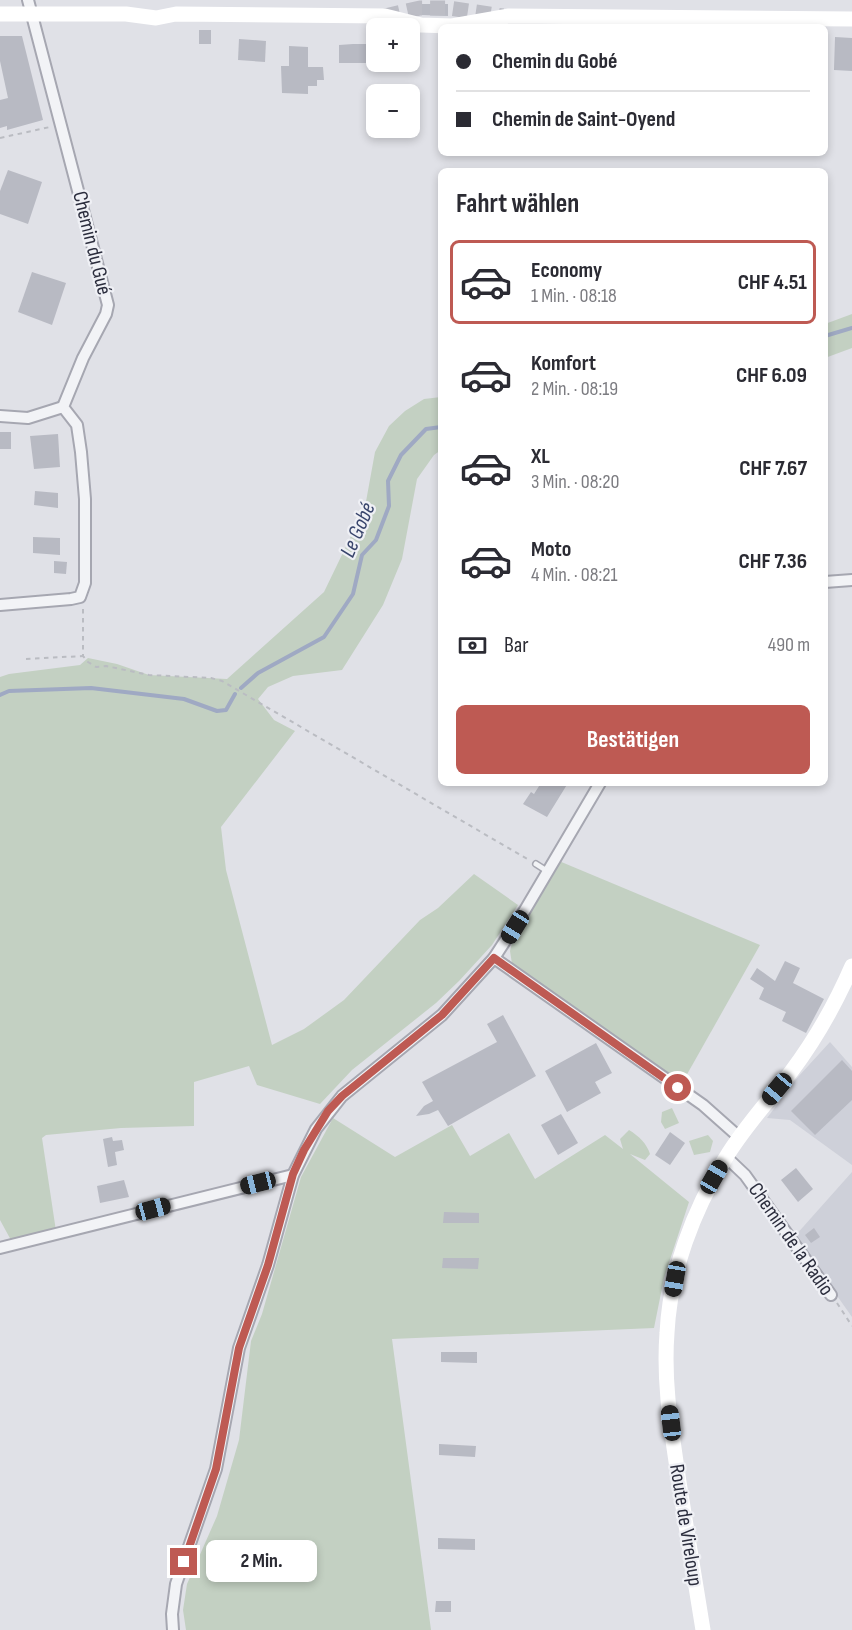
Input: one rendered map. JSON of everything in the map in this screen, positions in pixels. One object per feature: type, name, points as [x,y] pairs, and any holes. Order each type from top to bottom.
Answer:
[{"type":"main road","points":[[0,14],[30,7],[156,18],[176,14],[385,16],[421,25],[438,26]]},
{"type":"main road","points":[[463,24],[509,16],[852,19]]},
{"type":"main road","name":"Route de Vireloup","points":[[703,1630],[668,1401],[667,1331],[675,1279],[705,1195],[726,1157],[801,1057],[834,1002],[852,966]]},
{"type":"street","name":"Chemin du Gué","points":[[30,7],[108,304],[106,314],[83,358],[63,407]]},
{"type":"street","points":[[0,416],[28,418],[63,407],[77,425],[85,499],[85,583],[80,597],[0,604]]},
{"type":"street","points":[[828,582],[852,580]]},
{"type":"street","points":[[173,1630],[172,1614],[177,1584],[213,1479],[239,1348],[268,1265],[293,1174],[316,1129],[342,1096],[442,1015],[494,958],[598,786]]},
{"type":"street","points":[[494,958],[704,1105],[739,1137]]},
{"type":"street","name":"Chemin de la Radio","points":[[726,1157],[745,1175],[831,1295]]},
{"type":"street","points":[[0,1248],[293,1174]]},
{"type":"lane","points":[[536,864],[547,871]]},
{"type":"path","points":[[0,138],[61,125]]},
{"type":"path","points":[[80,597],[83,602],[83,656],[88,663],[149,675],[211,678],[222,681],[536,864]]},
{"type":"path","points":[[26,659],[83,656]]},
{"type":"path","name":"Chemin de la Radio","points":[[831,1295],[852,1326]]},
{"type":"shaded area","points":[[830,1042],[852,1067],[852,1165],[790,1120],[767,1118],[798,1077]]},
{"type":"shaded area","points":[[852,1172],[852,1317],[795,1236]]},
{"type":"green space","points":[[852,314],[852,348],[828,357],[828,323]]},
{"type":"green space","points":[[438,397],[438,452],[417,479],[402,559],[383,605],[342,670],[293,676],[268,687],[258,699],[274,720],[295,731],[221,827],[226,870],[272,1045],[304,1029],[344,1000],[420,920],[438,908],[474,874],[518,905],[492,945],[459,981],[436,1003],[352,1070],[320,1104],[257,1085],[249,1066],[194,1082],[194,1126],[121,1128],[46,1135],[42,1138],[56,1231],[12,1242],[0,1220],[0,677],[80,665],[88,658],[117,664],[149,675],[227,679],[324,592],[365,507],[375,452],[389,426],[405,411],[424,399]]},
{"type":"green space","points":[[559,861],[760,945],[681,1085],[512,964],[510,951],[512,943]]},
{"type":"green space","points":[[672,1108],[679,1123],[665,1129],[661,1122],[662,1112]]},
{"type":"green space","points":[[333,1118],[395,1157],[452,1125],[470,1156],[509,1133],[535,1179],[605,1135],[623,1149],[620,1139],[629,1130],[633,1132],[645,1144],[650,1154],[645,1160],[630,1154],[689,1202],[664,1278],[654,1328],[392,1339],[431,1630],[186,1630],[183,1610],[187,1584],[217,1516],[239,1440],[251,1341],[262,1314],[301,1177]]},
{"type":"green space","points":[[708,1135],[713,1141],[710,1152],[694,1155],[689,1141]]},
{"type":"building","points":[[422,4],[448,4],[448,16],[422,15]]},
{"type":"building","points":[[199,30],[211,30],[211,44],[199,44]]},
{"type":"building","points":[[0,36],[22,36],[43,120],[7,130],[7,126],[0,128],[0,100],[8,98],[0,61]]},
{"type":"building","points":[[835,37],[852,38],[852,71],[834,70]]},
{"type":"building","points":[[239,39],[266,41],[265,62],[238,60]]},
{"type":"building","points":[[366,44],[366,63],[339,63],[339,45]]},
{"type":"building","points":[[289,46],[308,47],[308,67],[323,67],[324,80],[317,80],[317,86],[308,86],[308,94],[282,93],[281,66],[289,66]]},
{"type":"building","points":[[8,170],[42,182],[28,224],[0,214],[0,191]]},
{"type":"building","points":[[32,272],[66,283],[52,325],[18,312]]},
{"type":"building","points":[[0,432],[11,432],[11,449],[0,449]]},
{"type":"building","points":[[58,434],[60,467],[34,469],[30,436]]},
{"type":"building","points":[[35,491],[58,493],[58,508],[34,505]]},
{"type":"building","points":[[33,537],[60,538],[60,555],[33,553]]},
{"type":"building","points":[[54,561],[67,562],[66,574],[54,573]]},
{"type":"building","points":[[539,786],[566,786],[547,817],[523,804],[531,792],[534,794]]},
{"type":"building","points":[[785,961],[800,968],[793,983],[824,999],[806,1033],[782,1021],[786,1012],[759,999],[764,988],[750,979],[757,968],[775,981]]},
{"type":"building","points":[[503,1015],[536,1076],[448,1126],[438,1110],[416,1116],[424,1106],[433,1101],[422,1082],[497,1042],[487,1024]]},
{"type":"building","points":[[596,1043],[612,1073],[595,1082],[601,1093],[567,1112],[545,1071]]},
{"type":"building","points":[[842,1060],[852,1071],[852,1100],[815,1135],[791,1111]]},
{"type":"building","points":[[561,1114],[578,1143],[558,1155],[541,1125]]},
{"type":"building","points":[[670,1132],[685,1143],[670,1165],[655,1155]]},
{"type":"building","points":[[112,1137],[113,1141],[122,1140],[124,1150],[115,1152],[117,1165],[108,1167],[103,1139]]},
{"type":"building","points":[[796,1168],[813,1189],[798,1202],[781,1180]]},
{"type":"building","points":[[124,1180],[129,1197],[100,1203],[97,1186]]},
{"type":"building","points":[[444,1212],[479,1213],[479,1223],[443,1223]]},
{"type":"building","points":[[814,1228],[820,1237],[811,1243],[805,1235]]},
{"type":"building","points":[[443,1258],[479,1258],[478,1269],[442,1268]]},
{"type":"building","points":[[441,1352],[477,1352],[477,1363],[441,1362]]},
{"type":"building","points":[[439,1444],[476,1446],[475,1457],[439,1455]]},
{"type":"building","points":[[438,1538],[475,1539],[475,1550],[438,1549]]},
{"type":"building","points":[[436,1601],[451,1601],[451,1612],[435,1612]]},
{"type":"waterway","name":"Le Gobé","points":[[828,335],[852,328]]},
{"type":"waterway","name":"Le Gobé","points":[[241,688],[258,673],[324,637],[353,594],[362,555],[376,540],[389,506],[388,481],[401,455],[426,429],[438,427]]},
{"type":"waterway","name":"Le Gobé","points":[[0,695],[9,691],[91,688],[184,699],[217,711],[226,710],[235,694]]},
{"type":"tunnel","points":[[385,16],[420,8],[449,8],[503,16]]},
{"type":"route","points":[[184,1562],[216,1469],[239,1348],[268,1265],[293,1174],[316,1129],[342,1096],[442,1015],[494,958],[678,1088]]}]
